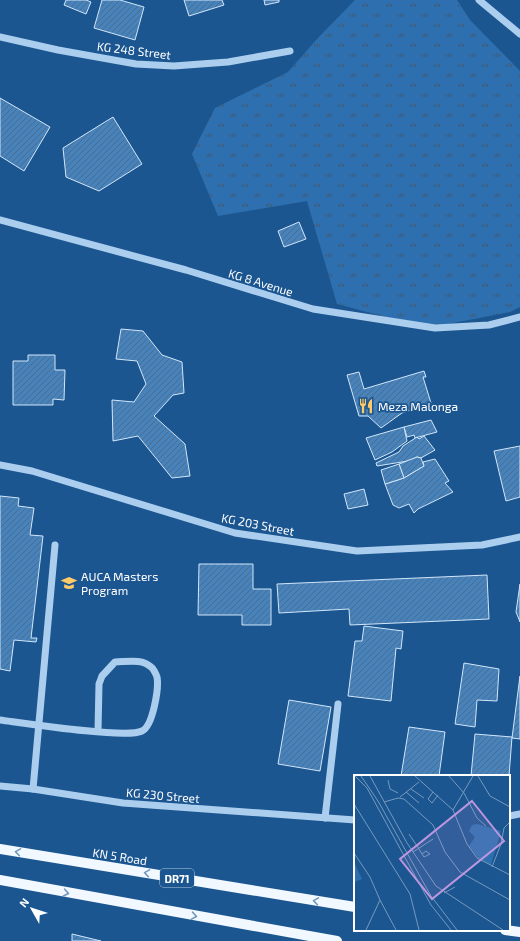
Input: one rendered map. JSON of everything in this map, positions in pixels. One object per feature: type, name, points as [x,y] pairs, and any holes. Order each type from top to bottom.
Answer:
[{"type":"main road","name":"KN 5 Road","points":[[0,849],[354,907]]},
{"type":"main road","points":[[0,880],[337,941]]},
{"type":"main road","points":[[510,931],[520,932]]},
{"type":"street","points":[[479,0],[520,34]]},
{"type":"street","name":"KG 248 Street","points":[[0,37],[58,50],[136,64],[174,66],[228,62],[290,51]]},
{"type":"street","name":"KG 8 Avenue","points":[[0,220],[186,270],[313,309],[435,328],[489,324],[520,317]]},
{"type":"street","name":"KG 203 Street","points":[[0,465],[32,471],[235,533],[357,552],[482,546],[520,537]]},
{"type":"street","points":[[33,789],[55,545]]},
{"type":"street","points":[[0,720],[98,731],[135,733],[144,730],[150,723],[153,715],[157,676],[150,666],[142,661],[115,662],[102,676],[99,684],[98,731]]},
{"type":"street","points":[[325,818],[338,704]]},
{"type":"street","name":"KG 230 Street","points":[[0,786],[33,789],[123,803],[354,820]]},
{"type":"street","points":[[510,816],[520,814]]},
{"type":"green space","points":[[355,0],[457,0],[470,20],[520,71],[520,307],[510,312],[427,328],[337,304],[307,201],[218,216],[192,154],[215,108],[288,72],[317,39]]},
{"type":"building","points":[[66,0],[86,0],[91,2],[86,14],[64,5]]},
{"type":"building","points":[[102,0],[120,0],[144,7],[135,40],[94,28]]},
{"type":"building","points":[[184,0],[222,0],[224,5],[189,16]]},
{"type":"building","points":[[264,0],[279,0],[279,2],[265,5]]},
{"type":"building","points":[[0,98],[50,127],[24,171],[0,156]]},
{"type":"building","points":[[113,117],[142,164],[99,191],[66,177],[63,148]]},
{"type":"building","points":[[299,222],[306,239],[284,247],[278,231]]},
{"type":"building","points":[[121,329],[143,331],[162,355],[182,362],[184,393],[173,395],[154,416],[185,444],[190,476],[172,478],[138,436],[113,441],[112,400],[134,402],[146,384],[137,361],[116,359]]},
{"type":"building","points":[[28,355],[55,355],[55,370],[65,370],[64,400],[53,399],[53,405],[13,405],[13,361],[28,361]]},
{"type":"building","points":[[424,371],[426,377],[423,377],[431,403],[402,413],[381,428],[368,416],[359,416],[347,375],[359,372],[364,389]]},
{"type":"building","points":[[431,420],[437,432],[415,438],[414,435],[407,437],[404,427]]},
{"type":"building","points":[[404,427],[407,441],[392,452],[375,460],[366,438]]},
{"type":"building","points":[[424,436],[435,450],[421,458],[417,457],[408,461],[377,466],[376,463],[399,452],[403,446],[417,437],[419,439]]},
{"type":"building","points":[[520,446],[520,497],[506,501],[494,451]]},
{"type":"building","points":[[417,457],[421,458],[424,466],[404,478],[399,464]]},
{"type":"building","points":[[435,459],[449,481],[445,483],[453,492],[418,509],[414,513],[409,504],[399,508],[393,505],[385,484],[404,478],[424,466],[423,462]]},
{"type":"building","points":[[399,464],[404,478],[385,484],[381,470]]},
{"type":"building","points":[[364,489],[368,505],[348,509],[344,494]]},
{"type":"building","points":[[0,496],[19,498],[18,506],[34,508],[30,535],[43,536],[31,638],[37,638],[36,642],[14,640],[10,671],[0,669]]},
{"type":"building","points":[[199,564],[253,564],[253,589],[271,589],[271,625],[242,625],[242,615],[198,615]]},
{"type":"building","points":[[487,575],[489,619],[350,625],[349,609],[279,613],[277,584]]},
{"type":"building","points":[[520,584],[520,622],[516,612]]},
{"type":"building","points":[[364,626],[403,631],[401,649],[396,648],[391,701],[348,696],[355,641],[362,641]]},
{"type":"building","points":[[464,663],[499,669],[497,701],[477,700],[475,727],[455,724]]},
{"type":"building","points":[[520,676],[520,739],[512,738]]},
{"type":"building","points":[[289,700],[331,707],[320,771],[278,764]]},
{"type":"building","points":[[409,727],[445,732],[439,775],[401,775]]},
{"type":"building","points":[[475,734],[512,737],[509,775],[471,775]]},
{"type":"building","points":[[72,934],[101,941],[72,941]]},
{"type":"place","name":"Meza Malonga","points":[[366,406]]},
{"type":"place","name":"AUCA Masters Program","points":[[69,583]]}]
